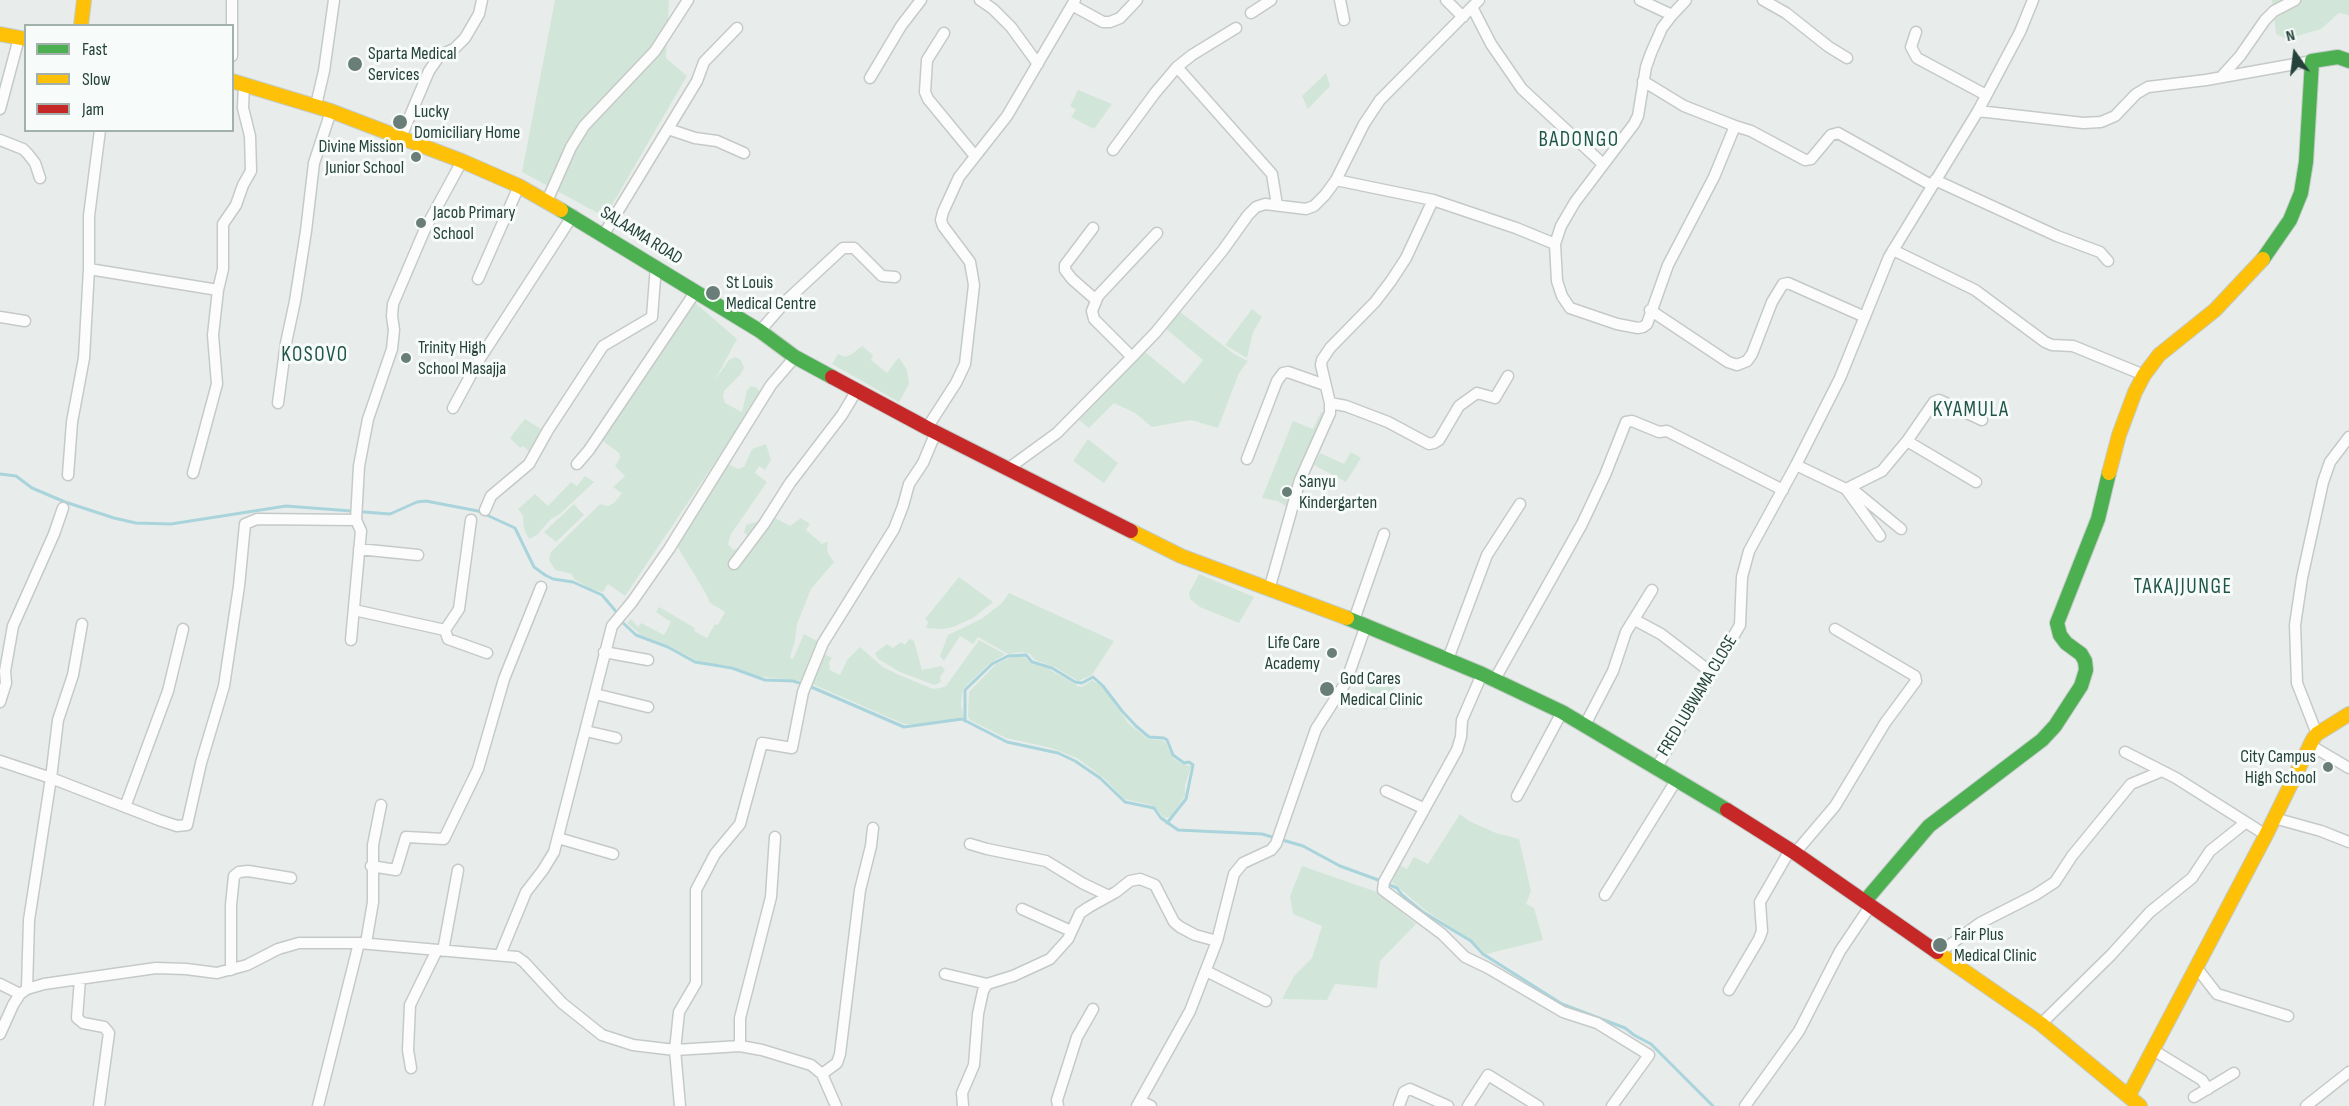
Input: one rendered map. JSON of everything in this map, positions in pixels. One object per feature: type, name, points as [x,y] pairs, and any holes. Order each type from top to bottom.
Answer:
[{"type":"main road","points":[[81,24],[84,0]]},
{"type":"main road","points":[[0,34],[22,38]]},
{"type":"main road","points":[[1868,903],[1929,826],[2042,740],[2055,726],[2081,686],[2086,670],[2085,661],[2081,654],[2066,643],[2060,635],[2057,622],[2098,519],[2119,435],[2144,375],[2159,355],[2206,319],[2258,266],[2290,220],[2303,183],[2312,61],[2338,57],[2349,61]]},
{"type":"main road","name":"SALAAMA ROAD","points":[[238,82],[316,105],[462,161],[519,186],[573,215],[656,266],[760,331],[795,357],[931,430],[1181,556],[1360,622],[1488,676],[1562,712],[1677,779],[1792,851],[2041,1024],[2140,1106]]},
{"type":"main road","points":[[2129,1095],[2266,835],[2313,740],[2349,714]]},
{"type":"street","points":[[232,0],[232,24]]},
{"type":"street","points":[[316,105],[326,62],[334,0]]},
{"type":"street","points":[[401,137],[429,71],[440,56],[454,49],[465,38],[479,14],[482,0]]},
{"type":"street","points":[[547,201],[571,147],[584,126],[655,51],[688,0]]},
{"type":"street","points":[[870,78],[900,26],[921,0]]},
{"type":"street","points":[[980,0],[1007,22],[1038,64]]},
{"type":"street","points":[[680,1106],[675,1050],[680,1012],[694,988],[696,977],[696,890],[715,854],[740,824],[762,742],[792,748],[803,692],[828,632],[894,529],[909,484],[923,463],[931,430],[965,364],[973,274],[964,253],[941,220],[948,198],[959,177],[1006,116],[1073,3],[1103,22],[1110,22],[1120,18],[1137,0]]},
{"type":"street","points":[[1251,13],[1271,0]]},
{"type":"street","points":[[1340,0],[1344,20]]},
{"type":"street","points":[[1446,0],[1463,17]]},
{"type":"street","points":[[1640,0],[1672,15]]},
{"type":"street","points":[[1686,0],[1662,28],[1651,53],[1634,124],[1575,202],[1561,226],[1555,244],[1557,281],[1562,296],[1570,308],[1617,324],[1638,328],[1647,324],[1650,309],[1668,265],[1719,168],[1735,126]]},
{"type":"street","points":[[1763,0],[1786,13],[1829,47],[1847,58]]},
{"type":"street","points":[[1612,1106],[1649,1055],[1597,1023],[1563,1012],[1465,957],[1442,934],[1384,893],[1384,882],[1457,750],[1461,737],[1462,720],[1582,524],[1626,422],[1632,421],[1659,432],[1667,432],[1783,490],[1840,378],[1893,250],[1978,111],[2020,32],[2034,0]]},
{"type":"street","points":[[2222,77],[2265,20],[2274,11],[2295,0]]},
{"type":"street","points":[[1009,468],[1058,433],[1132,357],[1223,250],[1256,207],[1265,204],[1306,209],[1314,206],[1336,180],[1364,124],[1380,100],[1476,4],[1491,44],[1522,89],[1603,164]]},
{"type":"street","points":[[604,234],[697,81],[704,62],[737,28]]},
{"type":"street","points":[[1113,150],[1177,67],[1236,28]]},
{"type":"street","points":[[1916,32],[1911,47],[1917,58],[1986,95]]},
{"type":"street","points":[[944,33],[927,60],[925,92],[928,99],[975,156]]},
{"type":"street","points":[[0,109],[22,38]]},
{"type":"street","points":[[1978,111],[2083,123],[2101,122],[2115,116],[2136,94],[2148,87],[2312,61]]},
{"type":"street","points":[[1177,67],[1268,168],[1274,181],[1277,206]]},
{"type":"street","points":[[1643,81],[1684,106],[1720,122],[1751,131],[1805,160],[1811,159],[1831,135],[1838,133],[1933,183],[2100,252],[2108,261]]},
{"type":"street","points":[[193,473],[217,384],[213,335],[223,269],[223,224],[236,205],[251,171],[250,136],[238,82]]},
{"type":"street","points":[[278,403],[306,231],[314,163],[331,111]]},
{"type":"street","points":[[668,129],[695,138],[717,141],[744,153]]},
{"type":"street","points":[[68,475],[72,422],[84,358],[89,269],[89,216],[100,132]]},
{"type":"street","points":[[0,140],[23,149],[35,162],[40,178]]},
{"type":"street","points":[[351,640],[361,531],[357,517],[359,466],[368,419],[394,339],[393,304],[422,237],[462,161]]},
{"type":"street","points":[[1336,180],[1433,200],[1516,228],[1555,244]]},
{"type":"street","points":[[478,279],[519,186]]},
{"type":"street","points":[[1269,590],[1300,480],[1329,417],[1330,403],[1321,365],[1325,355],[1375,302],[1391,280],[1406,258],[1433,200]]},
{"type":"street","points":[[453,408],[479,360],[573,215]]},
{"type":"street","points":[[1093,228],[1065,265],[1065,270],[1096,300]]},
{"type":"street","points":[[1132,357],[1094,319],[1092,311],[1096,300],[1157,233]]},
{"type":"street","points":[[760,331],[787,300],[843,248],[854,248],[882,276],[895,277]]},
{"type":"street","points":[[1893,250],[1975,290],[2045,342],[2052,345],[2073,346],[2144,375]]},
{"type":"street","points":[[485,510],[491,496],[529,464],[548,430],[603,346],[652,317],[656,266]]},
{"type":"street","points":[[89,269],[218,290]]},
{"type":"street","points":[[1650,309],[1728,362],[1737,365],[1747,362],[1752,354],[1772,302],[1783,284],[1788,283],[1865,317]]},
{"type":"street","points":[[577,464],[589,450],[696,291]]},
{"type":"street","points":[[0,317],[25,321]]},
{"type":"street","points":[[500,955],[526,892],[554,852],[612,626],[669,549],[771,385],[795,357]]},
{"type":"street","points":[[1247,459],[1277,381],[1283,373],[1288,372],[1325,385]]},
{"type":"street","points":[[1330,403],[1346,406],[1388,422],[1429,444],[1439,440],[1459,406],[1477,393],[1495,398],[1508,376]]},
{"type":"street","points":[[734,564],[764,524],[790,483],[832,429],[857,390]]},
{"type":"street","points":[[1848,489],[1882,471],[1907,441],[1934,402],[1939,400],[1982,420]]},
{"type":"street","points":[[2349,437],[2330,462],[2323,482],[2302,578],[2295,626],[2297,683],[2313,740],[2349,768]]},
{"type":"street","points":[[1907,441],[1976,482]]},
{"type":"street","points":[[1796,465],[1848,489],[1901,530]]},
{"type":"street","points":[[1848,489],[1880,536]]},
{"type":"street","name":"FRED LUBWAMA CLOSE","points":[[1656,767],[1740,626],[1742,577],[1746,559],[1783,490]]},
{"type":"street","points":[[1448,659],[1487,555],[1520,504]]},
{"type":"street","points":[[0,702],[6,683],[5,671],[13,626],[54,534],[63,508]]},
{"type":"street","points":[[0,761],[177,826],[189,824],[201,763],[224,686],[239,586],[245,524],[257,519],[357,517]]},
{"type":"street","points":[[445,630],[459,609],[471,520]]},
{"type":"street","points":[[1151,1106],[1138,1103],[1190,1011],[1217,941],[1234,874],[1243,863],[1270,850],[1277,840],[1316,729],[1346,682],[1384,534]]},
{"type":"street","points":[[359,549],[418,555]]},
{"type":"street","points":[[371,866],[396,870],[406,837],[444,839],[478,769],[504,679],[541,587]]},
{"type":"street","points":[[1585,725],[1613,671],[1626,632],[1652,590]]},
{"type":"street","points":[[354,610],[445,630]]},
{"type":"street","points":[[1635,620],[1660,634],[1712,673]]},
{"type":"street","points":[[0,1034],[13,1005],[23,992],[29,920],[58,720],[76,664],[82,624]]},
{"type":"street","points":[[125,807],[168,691],[183,629]]},
{"type":"street","points":[[1729,990],[1760,939],[1762,931],[1760,902],[1792,851],[1835,806],[1885,723],[1917,681],[1915,676],[1835,629]]},
{"type":"street","points":[[445,630],[448,639],[487,653]]},
{"type":"street","points":[[604,652],[648,660]]},
{"type":"street","points":[[595,694],[648,707]]},
{"type":"street","points":[[1517,796],[1562,712]]},
{"type":"street","points":[[586,731],[616,738]]},
{"type":"street","points":[[2125,752],[2176,778],[2266,835]]},
{"type":"street","points":[[1940,952],[1980,923],[2035,895],[2055,882],[2072,856],[2130,784],[2162,771]]},
{"type":"street","points":[[1605,895],[1677,779]]},
{"type":"street","points":[[1386,791],[1424,808]]},
{"type":"street","points":[[318,1106],[373,902],[371,866],[381,805]]},
{"type":"street","points":[[2274,818],[2321,831],[2349,842]]},
{"type":"street","points":[[2041,1024],[2105,961],[2150,912],[2192,878],[2210,851],[2245,823]]},
{"type":"street","points":[[822,1074],[837,1063],[840,1054],[860,890],[873,828]]},
{"type":"street","points":[[740,1046],[740,1018],[773,886],[772,859],[775,837]]},
{"type":"street","points":[[558,838],[613,854]]},
{"type":"street","points":[[970,844],[1046,861],[1082,884],[1109,896]]},
{"type":"street","points":[[411,1068],[408,1050],[410,1005],[440,950],[458,870]]},
{"type":"street","points":[[231,970],[231,905],[234,876],[239,872],[248,871],[291,878]]},
{"type":"street","points":[[945,974],[987,984],[1034,968],[1050,958],[1065,944],[1080,913],[1132,880],[1146,881],[1155,885],[1174,922],[1180,927],[1195,935],[1217,941]]},
{"type":"street","points":[[1745,1106],[1799,1030],[1868,903]]},
{"type":"street","points":[[1022,909],[1071,931]]},
{"type":"street","points":[[0,984],[23,992],[80,979],[156,968],[218,973],[299,943],[362,943],[517,957],[562,1003],[602,1035],[633,1045],[675,1050],[740,1046],[762,1050],[811,1065],[822,1074],[836,1106]]},
{"type":"street","points":[[2196,967],[2217,994],[2288,1016]]},
{"type":"street","points":[[1206,971],[1266,1000]]},
{"type":"street","points":[[80,979],[77,1018],[83,1023],[104,1027],[109,1033],[99,1106]]},
{"type":"street","points":[[963,1106],[962,1093],[974,1065],[982,991],[987,984]]},
{"type":"street","points":[[1058,1106],[1057,1100],[1077,1037],[1093,1009]]},
{"type":"street","points":[[2153,1050],[2202,1080],[2208,1089]]},
{"type":"street","points":[[2306,1106],[2349,1072]]},
{"type":"street","points":[[2194,1097],[2234,1073]]},
{"type":"street","points":[[1468,1106],[1488,1075],[1537,1106]]},
{"type":"street","points":[[1399,1106],[1404,1092],[1410,1089],[1448,1106]]},
{"type":"green space","points":[[555,0],[669,0],[666,58],[687,76],[605,217],[522,172]]},
{"type":"green space","points":[[2272,0],[2349,0],[2349,15],[2339,13],[2321,29],[2287,39],[2276,34]]},
{"type":"green space","points":[[1326,73],[1330,86],[1308,109],[1302,96]]},
{"type":"green space","points":[[1078,90],[1112,104],[1094,129],[1071,117],[1076,110],[1070,106]]},
{"type":"green space","points":[[693,301],[737,339],[715,380],[729,360],[735,357],[741,360],[744,368],[724,391],[725,403],[742,412],[747,390],[751,386],[760,392],[757,400],[625,596],[608,584],[603,592],[591,589],[574,579],[572,574],[555,570],[549,560],[551,552],[600,504],[608,506],[614,503],[623,492],[613,487],[625,476],[615,466],[620,458],[619,453],[600,439]]},
{"type":"green space","points":[[1252,309],[1262,317],[1253,332],[1247,358],[1225,345]]},
{"type":"green space","points":[[1179,311],[1234,354],[1248,361],[1239,373],[1218,428],[1191,420],[1152,427],[1135,413],[1114,403],[1089,428],[1079,420],[1145,352],[1184,384],[1203,360],[1165,328]]},
{"type":"green space","points":[[862,346],[873,355],[871,360],[887,373],[898,358],[900,359],[907,370],[909,384],[899,402],[832,364],[838,354],[845,357]]},
{"type":"green space","points":[[1321,412],[1329,412],[1298,470],[1286,506],[1277,501],[1262,498],[1293,421],[1313,429]]},
{"type":"green space","points":[[525,419],[546,432],[535,456],[523,446],[520,448],[510,438]]},
{"type":"green space","points":[[1088,439],[1118,463],[1104,483],[1073,461]]},
{"type":"green space","points":[[766,444],[771,460],[765,470],[759,466],[755,473],[767,482],[731,534],[728,544],[733,550],[742,546],[749,537],[744,532],[746,525],[759,521],[764,512],[790,526],[801,518],[810,524],[806,530],[822,544],[828,541],[827,551],[834,562],[811,589],[797,624],[790,657],[792,659],[794,657],[804,634],[819,642],[803,681],[754,676],[732,666],[701,663],[668,645],[641,635],[627,623],[631,619],[638,627],[641,623],[664,635],[671,622],[656,612],[659,607],[695,628],[694,631],[707,638],[715,624],[718,625],[725,612],[710,603],[677,546],[728,464],[738,469],[744,467],[752,449]]},
{"type":"green space","points":[[1351,452],[1361,458],[1346,482],[1314,465],[1320,453],[1344,464]]},
{"type":"green space","points":[[585,476],[594,482],[560,514],[550,520],[537,535],[529,539],[524,529],[523,516],[518,509],[535,494],[548,506],[571,482],[577,486]]},
{"type":"green space","points":[[574,504],[584,515],[556,542],[544,532]]},
{"type":"green space","points":[[1199,574],[1254,597],[1239,623],[1200,607],[1190,599],[1189,593]]},
{"type":"green space","points":[[959,577],[993,602],[973,618],[953,627],[926,628],[928,622],[925,619]]},
{"type":"green space","points":[[1009,593],[1114,641],[1092,675],[1078,681],[1055,667],[1035,660],[1030,654],[1022,652],[1008,654],[978,637],[973,644],[960,636],[944,661],[940,656],[948,635],[981,619],[1001,604]]},
{"type":"green space","points":[[909,639],[914,641],[922,670],[941,666],[945,670],[940,677],[941,682],[934,685],[900,672],[878,659],[875,653],[887,644],[893,648],[901,642],[905,645]]},
{"type":"green space","points":[[979,640],[1005,654],[989,664],[963,689],[961,705],[964,717],[928,724],[904,724],[810,683],[824,654],[832,658],[829,663],[830,670],[840,675],[847,660],[860,647],[883,667],[933,689],[940,688],[946,686]]},
{"type":"green space","points":[[1016,655],[1023,656],[1032,664],[1047,668],[1078,686],[1082,687],[1092,680],[1102,686],[1128,723],[1148,739],[1162,740],[1166,743],[1173,758],[1182,764],[1191,766],[1185,786],[1185,796],[1170,817],[1164,818],[1151,805],[1124,799],[1105,779],[1077,758],[1051,748],[1006,738],[970,720],[968,716],[969,692],[996,664]]},
{"type":"green space","points":[[1371,673],[1396,682],[1387,710],[1360,702]]},
{"type":"green space","points":[[1460,814],[1469,821],[1496,833],[1519,839],[1531,891],[1526,904],[1534,908],[1543,940],[1486,954],[1474,942],[1425,910],[1392,882],[1400,865],[1407,869],[1414,857],[1428,864]]},
{"type":"green space","points":[[1302,866],[1377,892],[1416,924],[1380,961],[1377,988],[1335,984],[1327,1000],[1282,999],[1294,976],[1312,958],[1322,926],[1293,914],[1290,896]]},
{"type":"waterway","points":[[0,474],[16,476],[32,488],[65,502],[136,523],[171,524],[286,506],[390,514],[417,502],[426,501],[478,511],[515,528],[534,567],[553,579],[573,582],[602,595],[619,615]]},
{"type":"waterway","points":[[621,621],[636,635],[668,647],[695,662],[732,668],[765,680],[793,681],[803,684]]},
{"type":"waterway","points":[[965,721],[965,690],[992,664],[1008,656],[1026,655],[1032,662],[1052,668],[1075,682],[1082,683],[1093,677],[1136,726],[1149,737],[1167,740],[1173,755],[1184,763],[1189,762],[1193,765],[1186,799],[1167,823]]},
{"type":"waterway","points":[[809,686],[904,727],[962,719],[1007,742],[1058,753],[1075,761],[1100,778],[1125,802],[1154,808],[1161,818],[1178,830],[1262,834],[1303,846],[1340,866],[1381,881]]},
{"type":"waterway","points":[[1387,884],[1397,888],[1423,912],[1471,941],[1483,954],[1562,1004],[1625,1028],[1651,1044],[1713,1106]]},
{"type":"traffic: fast","points":[[2263,259],[2290,220],[2301,193],[2306,162],[2312,61],[2338,57],[2349,61]]},
{"type":"traffic: fast","points":[[561,210],[760,331],[795,357],[832,377]]},
{"type":"traffic: fast","points":[[1865,901],[1929,826],[2042,740],[2055,726],[2081,686],[2086,670],[2085,661],[2081,654],[2066,643],[2060,635],[2057,623],[2098,519],[2109,473]]},
{"type":"traffic: fast","points":[[1347,618],[1482,674],[1562,712],[1727,810]]},
{"type":"traffic: slow","points":[[81,24],[84,0]]},
{"type":"traffic: slow","points":[[0,34],[24,39]]},
{"type":"traffic: slow","points":[[234,82],[331,111],[462,161],[519,186],[561,210]]},
{"type":"traffic: slow","points":[[2109,473],[2119,435],[2144,375],[2159,355],[2215,310],[2263,259]]},
{"type":"traffic: slow","points":[[1131,531],[1181,556],[1347,618]]},
{"type":"traffic: slow","points":[[2129,1095],[2266,835],[2313,739],[2317,734],[2349,714]]},
{"type":"traffic: slow","points":[[1937,952],[2041,1024],[2140,1106]]},
{"type":"traffic: jam","points":[[832,377],[927,428],[1131,531]]},
{"type":"traffic: jam","points":[[1727,810],[1795,853],[1937,952]]},
{"type":"place","name":"Sparta Medical Services","points":[[355,64]]},
{"type":"place","name":"Lucky Domiciliary Home","points":[[400,122]]},
{"type":"place","name":"Divine Mission Junior School","points":[[416,157]]},
{"type":"place","name":"Jacob Primary School","points":[[421,223]]},
{"type":"place","name":"St Louis Medical Centre","points":[[713,293]]},
{"type":"place","name":"Trinity High School Masajja","points":[[406,358]]},
{"type":"place","name":"Sanyu Kindergarten","points":[[1287,492]]},
{"type":"place","name":"Life Care Academy","points":[[1332,653]]},
{"type":"place","name":"God Cares Medical Clinic","points":[[1327,689]]},
{"type":"place","name":"City Campus High School","points":[[2328,767]]},
{"type":"place","name":"Fair Plus Medical Clinic","points":[[1940,945]]},
{"type":"district","name":"BADONGO","points":[[1579,141]]},
{"type":"district","name":"KOSOVO","points":[[315,356]]},
{"type":"district","name":"KYAMULA","points":[[1971,411]]},
{"type":"district","name":"TAKAJJUNGE","points":[[2183,588]]}]
